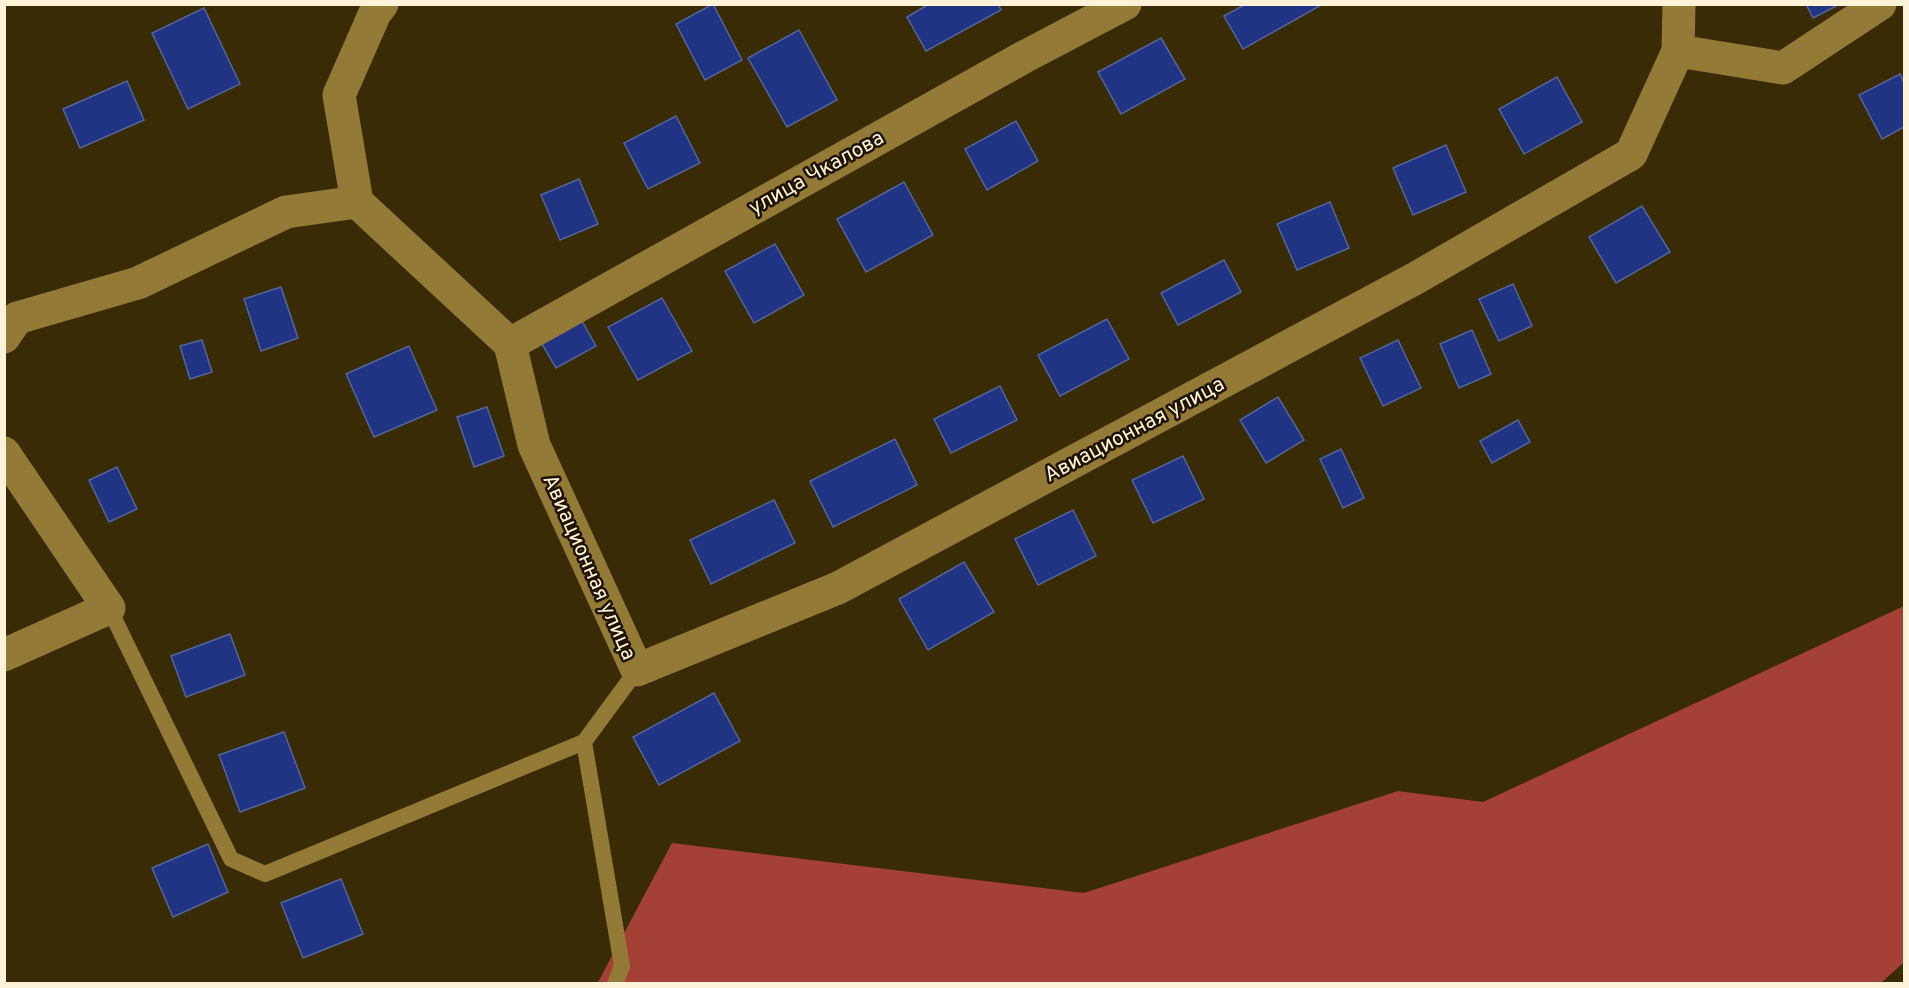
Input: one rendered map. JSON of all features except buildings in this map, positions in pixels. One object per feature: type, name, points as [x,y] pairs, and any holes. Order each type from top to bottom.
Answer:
[{"type":"street","points":[[382,4],[375,13],[339,94],[357,202],[510,344]]},
{"type":"street","name":"улица Чкалова","points":[[510,344],[1013,62],[1125,4]]},
{"type":"street","points":[[1679,4],[1678,51],[1783,68],[1880,4]]},
{"type":"street","name":"Авиационная улица","points":[[510,344],[534,445],[637,670],[838,588],[1416,278],[1631,154],[1678,51]]},
{"type":"street","points":[[9,324],[138,283],[286,212],[357,202]]},
{"type":"street","points":[[4,453],[109,608],[4,655]]},
{"type":"lane","points":[[109,608],[231,859],[265,874],[584,742],[637,670]]},
{"type":"lane","points":[[584,742],[622,966],[615,984]]},
{"type":"shaded area","points":[[1904,606],[1904,962],[1881,983],[597,984],[672,843],[1084,893],[1398,791],[1483,802]]}]
